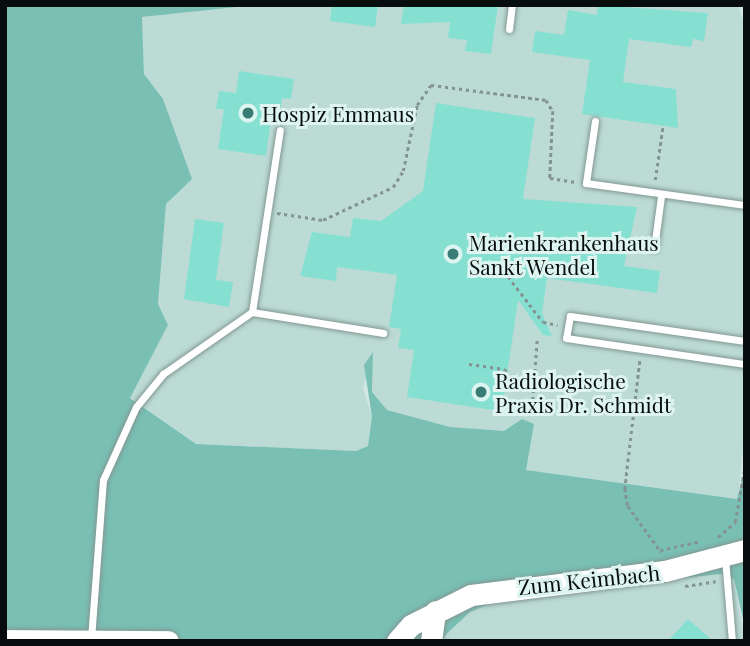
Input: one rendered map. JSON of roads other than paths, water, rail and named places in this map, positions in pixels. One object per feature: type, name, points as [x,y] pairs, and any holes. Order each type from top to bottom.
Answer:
[{"type":"street","name":"Zum Keimbach","points":[[397,641],[435,611],[507,588],[663,561],[735,554]]},
{"type":"street","points":[[429,638],[435,611]]},
{"type":"street","points":[[5,640],[168,641]]},
{"type":"lane","points":[[509,29],[512,5]]},
{"type":"lane","points":[[595,121],[586,183],[657,195],[745,205]]},
{"type":"lane","points":[[252,312],[280,130]]},
{"type":"lane","points":[[654,248],[657,195]]},
{"type":"lane","points":[[91,639],[95,529],[103,480],[123,432],[163,374],[252,312],[383,333]]},
{"type":"lane","points":[[745,341],[570,316],[566,338],[745,364]]},
{"type":"lane","points":[[732,641],[729,596],[735,554]]},
{"type":"place","name":"Hospiz Emmaus","points":[[248,113]]},
{"type":"place","name":"Marienkrankenhaus Sankt Wendel","points":[[453,254]]},
{"type":"place","name":"Radiologische Praxis Dr. Schmidt","points":[[481,392]]}]
